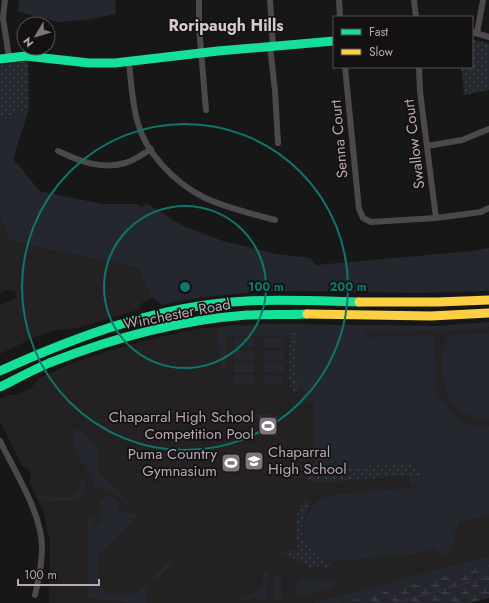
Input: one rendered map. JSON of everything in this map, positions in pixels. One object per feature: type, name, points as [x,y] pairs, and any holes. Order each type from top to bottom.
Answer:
[{"type":"main road","points":[[4,58],[40,57],[100,64],[333,41]]},
{"type":"main road","name":"Winchester Road","points":[[0,371],[41,352],[106,328],[152,316],[204,306],[247,302],[431,302],[489,300]]},
{"type":"main road","name":"Winchester Road","points":[[0,387],[48,364],[102,344],[155,329],[207,320],[247,315],[328,314],[431,316],[489,313]]},
{"type":"street","points":[[4,58],[3,18],[5,0]]},
{"type":"street","points":[[199,0],[201,53],[206,110]]},
{"type":"street","points":[[270,0],[278,143]]},
{"type":"street","points":[[339,0],[340,16]]},
{"type":"street","points":[[414,0],[416,16]]},
{"type":"street","points":[[483,0],[474,33],[489,37]]},
{"type":"street","points":[[129,62],[137,120],[142,135],[160,162],[190,189],[206,198],[245,212],[275,220]]},
{"type":"street","name":"Senna Court","points":[[345,68],[359,209],[363,218],[371,222],[436,218]]},
{"type":"street","name":"Swallow Court","points":[[419,68],[436,218]]},
{"type":"street","points":[[427,146],[462,140],[489,128]]},
{"type":"street","points":[[58,150],[79,161],[110,165],[126,163],[150,149]]},
{"type":"street","points":[[436,218],[481,212],[489,208]]},
{"type":"street","points":[[0,441],[34,509],[39,527],[42,546],[40,571],[35,595]]},
{"type":"shaded area","points":[[0,215],[10,241],[138,268],[153,298],[143,302],[138,310],[76,328],[56,330],[33,338],[0,354],[0,305],[17,298],[14,290],[12,291],[8,289],[0,293]]},
{"type":"shaded area","name":"Chaparral High School","points":[[489,322],[489,556],[310,603],[49,603],[50,543],[44,514],[29,482],[31,476],[28,469],[22,466],[0,422],[0,399],[8,395],[15,395],[31,388],[39,378],[75,362],[107,351],[197,329],[231,325],[272,324],[438,326]]},
{"type":"shaded area","name":"Chaparral High School Competition Pool","points":[[259,415],[277,416],[277,436],[258,436]]},
{"type":"green space","points":[[19,0],[115,0],[116,14],[85,20],[57,22],[56,16],[35,16],[17,11]]},
{"type":"green space","points":[[473,39],[489,44],[489,90],[464,95],[461,68],[473,68]]},
{"type":"green space","points":[[28,62],[29,109],[0,120],[0,65]]},
{"type":"green space","points":[[29,109],[13,159],[40,191],[102,204],[137,204],[140,207],[144,206],[146,203],[183,226],[223,241],[276,254],[310,258],[316,265],[472,251],[489,248],[489,291],[417,293],[307,291],[253,292],[198,298],[162,305],[153,298],[138,268],[10,241],[0,215],[0,120]]},
{"type":"green space","points":[[489,322],[489,327],[441,331],[364,332],[367,337],[430,335],[435,339],[436,391],[455,417],[461,421],[481,427],[489,426],[489,515],[458,523],[459,528],[455,532],[453,548],[447,555],[439,557],[436,547],[415,554],[346,561],[332,561],[321,558],[313,552],[305,537],[305,520],[308,512],[314,505],[321,499],[329,496],[354,493],[354,491],[359,492],[380,490],[383,488],[384,490],[417,487],[417,485],[410,486],[410,478],[418,477],[419,467],[404,463],[316,472],[314,403],[311,401],[296,401],[305,393],[301,388],[298,389],[296,330],[294,329],[290,339],[285,335],[227,335],[226,371],[222,372],[217,332],[220,327],[272,324],[438,326]]},
{"type":"green space","points":[[294,329],[297,331],[298,389],[295,393],[290,387],[291,383],[289,381],[290,339],[292,337],[292,330]]},
{"type":"green space","points":[[489,333],[489,420],[477,418],[464,413],[452,404],[445,388],[442,359],[445,343],[449,336]]},
{"type":"green space","points":[[234,338],[254,338],[254,347],[234,347]]},
{"type":"green space","points":[[264,338],[283,338],[283,347],[264,347]]},
{"type":"green space","points":[[234,351],[254,351],[254,360],[234,360]]},
{"type":"green space","points":[[264,351],[284,351],[284,360],[264,360]]},
{"type":"green space","points":[[234,363],[254,363],[254,372],[234,372]]},
{"type":"green space","points":[[264,363],[283,363],[283,372],[264,372]]},
{"type":"green space","points":[[234,375],[254,375],[254,384],[234,384]]},
{"type":"green space","points":[[264,375],[283,376],[283,385],[264,384]]},
{"type":"green space","points":[[75,429],[82,431],[92,442],[92,444],[95,444],[98,448],[98,471],[127,501],[131,502],[126,504],[112,493],[96,488],[95,490],[93,489],[92,475],[77,457],[75,451]]},
{"type":"green space","points":[[408,463],[420,468],[419,476],[410,478],[409,475],[329,482],[306,481],[307,471],[313,465],[315,465],[316,472],[326,472],[368,466]]},
{"type":"green space","points":[[85,478],[86,487],[84,493],[75,500],[47,501],[47,498],[39,498],[36,496],[74,496],[80,492],[81,480]]},
{"type":"green space","points":[[106,495],[113,497],[119,502],[121,507],[118,508],[118,512],[139,514],[98,555],[98,579],[105,592],[115,595],[132,594],[138,592],[175,556],[174,555],[176,553],[177,554],[171,562],[172,564],[154,582],[152,580],[145,587],[147,589],[147,603],[130,603],[87,598],[88,518],[91,518],[92,515],[96,519],[93,524],[94,526],[101,522],[102,519],[97,515],[99,514],[100,503],[98,501],[106,499]]},
{"type":"green space","points":[[306,500],[311,505],[305,515],[301,531],[308,546],[315,554],[331,563],[334,566],[332,567],[310,567],[305,563],[299,563],[295,558],[292,559],[279,550],[288,552],[289,550],[297,551],[295,529],[296,519],[298,508]]},
{"type":"green space","points":[[489,556],[489,565],[361,599],[342,603],[310,603]]},
{"type":"green space","points":[[489,565],[489,598],[470,603],[342,603]]},
{"type":"green space","points":[[268,569],[266,598],[258,601],[257,597],[238,602],[239,596],[251,596],[259,589],[263,582],[263,574]]},
{"type":"green space","points":[[274,577],[281,577],[282,579],[281,588],[283,600],[274,600]]},
{"type":"green space","points":[[303,579],[333,581],[335,584],[332,587],[303,595],[296,592],[295,586]]},
{"type":"waterway","points":[[394,603],[489,577]]},
{"type":"traffic: fast","points":[[0,59],[26,56],[89,63],[115,63],[218,51],[333,41]]},
{"type":"traffic: fast","points":[[0,371],[59,346],[120,324],[183,309],[215,304],[261,300],[359,302]]},
{"type":"traffic: fast","points":[[0,387],[49,363],[73,354],[122,338],[171,326],[222,317],[307,314]]},
{"type":"traffic: slow","points":[[359,302],[438,302],[489,300]]},
{"type":"traffic: slow","points":[[307,314],[431,316],[489,313]]},
{"type":"place","name":"Chaparral High School Competition Pool","points":[[268,426]]},
{"type":"place","name":"Chaparral High School","points":[[254,461]]},
{"type":"place","name":"Puma Country Gymnasium","points":[[231,463]]},
{"type":"district","name":"Roripaugh Hills","points":[[226,25]]}]
